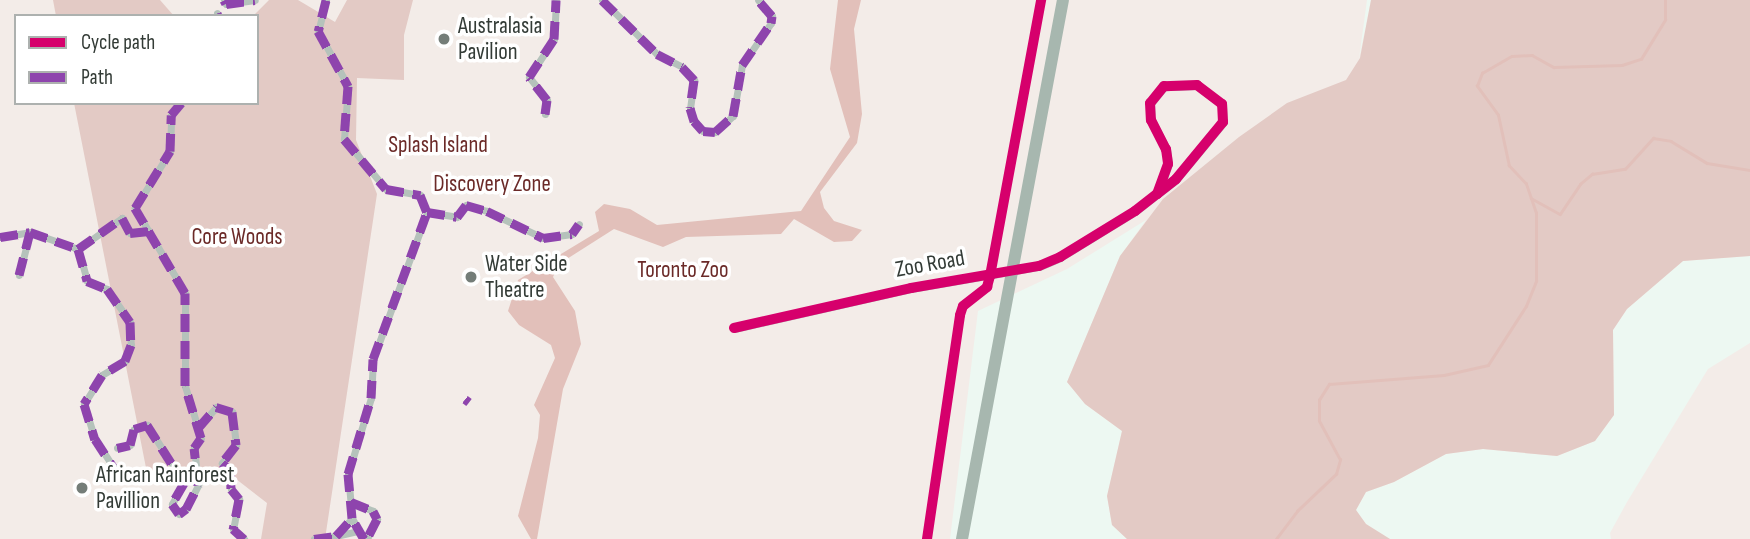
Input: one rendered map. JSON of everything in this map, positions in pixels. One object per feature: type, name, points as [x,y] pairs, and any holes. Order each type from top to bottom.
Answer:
[{"type":"main road","points":[[962,539],[1063,0]]},
{"type":"main road","points":[[966,516],[973,539]]},
{"type":"street","points":[[224,0],[226,4],[256,0]]},
{"type":"street","points":[[326,0],[318,31],[348,86],[344,139],[386,190],[420,195],[427,212],[373,359],[371,398],[348,474],[352,518],[358,531],[366,539],[377,519],[373,511],[351,502]]},
{"type":"street","points":[[545,114],[547,100],[529,77],[554,39],[556,0]]},
{"type":"street","points":[[602,0],[657,54],[682,67],[694,80],[690,108],[694,121],[703,131],[715,132],[733,116],[742,65],[771,23],[772,16],[758,0]]},
{"type":"street","name":"Zoo Road","points":[[734,328],[911,288],[1010,272],[1060,257],[1157,194],[1176,178],[1223,121],[1222,104],[1197,85],[1164,86],[1150,103],[1151,120],[1166,149],[1168,164],[1157,194]]},
{"type":"street","points":[[117,448],[130,445],[134,429],[147,425],[184,483],[172,504],[179,514],[198,485],[194,448],[201,438],[185,386],[185,293],[135,208],[170,151],[171,115],[179,105]]},
{"type":"street","points":[[427,212],[457,217],[466,205],[514,222],[543,238],[572,234],[579,224]]},
{"type":"street","points":[[78,249],[122,218],[131,233],[149,231]]},
{"type":"street","points":[[0,237],[30,232],[78,249]]},
{"type":"street","points":[[19,275],[30,232]]},
{"type":"street","points":[[78,249],[86,281],[107,289],[130,322],[131,345],[125,361],[102,375],[84,404],[95,439],[113,467]]},
{"type":"street","points":[[198,428],[216,407],[232,412],[236,445],[222,463],[230,470],[231,489],[239,499],[233,529],[244,539]]},
{"type":"street","points":[[336,536],[352,518]]},
{"type":"street","points":[[314,539],[358,531]]},
{"type":"green space","name":"Toronto Zoo","points":[[0,0],[1367,0],[1359,59],[1371,0],[1750,0],[1750,256],[1683,261],[1627,309],[1613,330],[1614,415],[1595,441],[1557,456],[1483,449],[1446,454],[1394,482],[1366,492],[1356,510],[1366,524],[1390,539],[1127,539],[1112,525],[1107,496],[1122,431],[1085,404],[1067,382],[1120,256],[1146,220],[1067,269],[978,311],[950,539],[0,539]]},
{"type":"green space","points":[[53,0],[160,0],[172,14],[56,14]]},
{"type":"green space","name":"Core Woods","points":[[269,0],[298,0],[335,22],[347,0],[413,0],[404,35],[404,80],[357,78],[356,140],[377,194],[325,539],[261,539],[267,503],[227,472],[149,483],[74,105],[259,105],[259,14],[255,14]]},
{"type":"green space","points":[[1371,0],[1750,0],[1750,256],[1683,261],[1627,309],[1613,330],[1614,415],[1595,441],[1557,456],[1483,449],[1446,454],[1394,482],[1366,492],[1356,510],[1366,524],[1390,539],[1127,539],[1112,525],[1107,496],[1122,431],[1085,404],[1067,382],[1120,256],[1163,199],[1239,137],[1287,103],[1346,80],[1360,58]]},
{"type":"green space","points":[[1750,343],[1750,539],[1611,539],[1610,533],[1627,502],[1708,369]]},
{"type":"shaded area","points":[[838,0],[861,0],[854,29],[862,114],[857,143],[820,192],[824,208],[834,221],[862,230],[852,241],[834,242],[794,219],[781,234],[686,237],[663,247],[614,229],[559,264],[553,277],[575,311],[581,344],[563,389],[537,539],[531,539],[518,516],[538,438],[540,415],[534,405],[555,358],[551,345],[519,325],[508,311],[518,280],[599,231],[595,212],[604,204],[630,209],[657,225],[801,211],[850,137],[830,69]]},
{"type":"waterway","points":[[1276,539],[1297,511],[1336,474],[1340,460],[1319,421],[1319,400],[1329,384],[1444,375],[1488,365],[1526,306],[1536,281],[1536,213],[1526,184],[1509,166],[1498,115],[1477,86],[1482,73],[1512,56],[1532,55],[1554,67],[1622,65],[1641,59],[1665,20],[1665,0]]},
{"type":"waterway","points":[[1531,198],[1560,214],[1580,184],[1592,174],[1625,169],[1653,138],[1671,141],[1707,163],[1750,170]]},
{"type":"tunnel","points":[[465,399],[469,402]]},
{"type":"marked path","points":[[224,0],[226,4],[255,0]]},
{"type":"marked path","points":[[326,0],[318,31],[348,86],[344,139],[386,189],[420,195],[427,212],[457,217],[466,205],[487,211],[543,238],[572,234],[579,224]]},
{"type":"marked path","points":[[545,114],[547,100],[529,77],[554,39],[556,0]]},
{"type":"marked path","points":[[602,0],[657,54],[682,67],[694,80],[690,108],[694,121],[703,131],[715,132],[733,116],[742,65],[771,23],[772,16],[758,0]]},
{"type":"marked path","points":[[117,448],[130,445],[134,429],[147,425],[184,483],[172,504],[179,514],[186,509],[198,485],[194,448],[201,438],[185,386],[185,293],[135,208],[170,151],[171,115],[179,105]]},
{"type":"marked path","points":[[364,539],[352,518],[348,474],[371,398],[373,359],[427,212]]},
{"type":"marked path","points":[[78,249],[122,218],[130,233],[149,231]]},
{"type":"marked path","points":[[0,237],[30,232],[78,249],[87,281],[107,289],[130,322],[131,345],[125,361],[102,375],[84,404],[95,439],[113,467]]},
{"type":"marked path","points":[[19,275],[30,232]]},
{"type":"marked path","points":[[465,399],[469,402]]},
{"type":"marked path","points":[[198,428],[216,407],[232,412],[236,445],[222,463],[230,470],[231,489],[239,499],[233,529],[244,539]]},
{"type":"marked path","points":[[351,502],[373,511],[377,519],[367,539]]},
{"type":"marked path","points":[[314,539],[336,536],[352,518]]},
{"type":"cycle path","points":[[927,539],[960,315],[963,306],[987,287],[990,276],[1041,0]]},
{"type":"cycle path","points":[[734,328],[911,288],[1039,266],[1060,257],[1135,211],[1157,194],[1176,179],[1223,122],[1222,104],[1197,85],[1164,86],[1150,103],[1151,120],[1166,149],[1168,164],[1157,194]]},
{"type":"place","name":"Australasia Pavilion","points":[[444,39]]},
{"type":"place","name":"Water Side Theatre","points":[[471,277]]},
{"type":"place","name":"African Rainforest Pavillion","points":[[82,488]]},
{"type":"park label","name":"Splash Island","points":[[438,145]]},
{"type":"park label","name":"Discovery Zone","points":[[492,184]]}]
